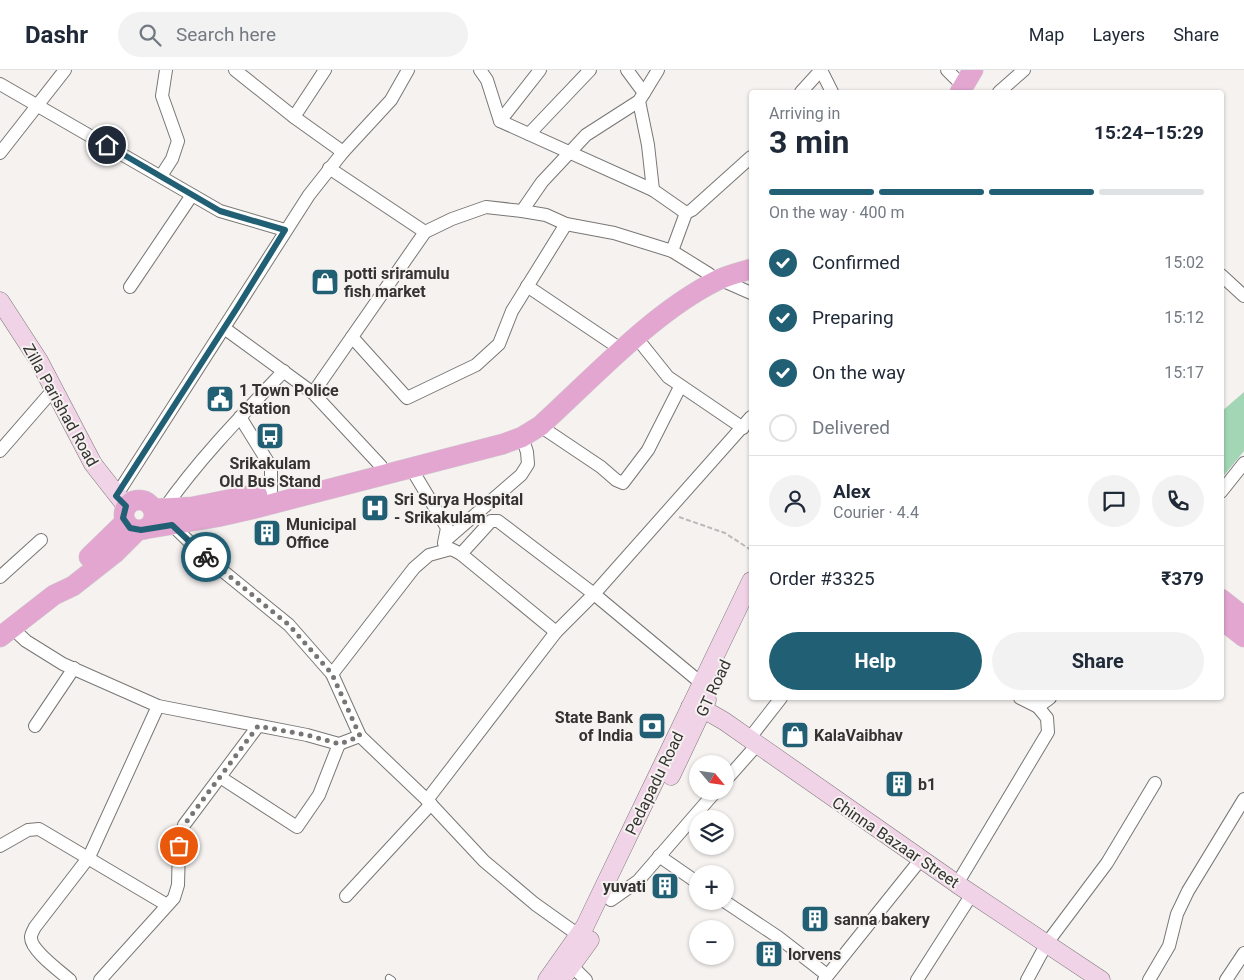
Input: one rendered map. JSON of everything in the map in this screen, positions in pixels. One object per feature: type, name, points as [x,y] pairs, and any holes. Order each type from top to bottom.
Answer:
[{"type":"main road","points":[[6,632],[54,595],[68,577],[130,517],[132,501],[148,502],[163,514],[217,517],[503,444],[522,437],[540,426],[680,291],[714,277],[749,259]]},
{"type":"main road","points":[[714,277],[749,269]]},
{"type":"main road","name":"Zilla Parishad Road","points":[[0,301],[39,361],[94,464],[130,517]]},
{"type":"main road","points":[[130,517],[153,520],[163,514],[381,466],[508,433],[540,414],[624,344]]},
{"type":"main road","name":"Pedapadu Road","points":[[546,980],[584,939],[696,708],[701,683],[749,585]]},
{"type":"main road","points":[[1224,602],[1244,617]]},
{"type":"main road","name":"GT Road","points":[[567,973],[584,939],[611,900],[696,708],[749,611]]},
{"type":"main road","points":[[1224,621],[1244,637]]},
{"type":"main road","name":"Chinna Bazaar Street","points":[[696,708],[752,743],[1101,980]]},
{"type":"street","points":[[0,153],[65,70]]},
{"type":"street","points":[[161,176],[172,159],[178,141],[162,96],[166,70]]},
{"type":"street","points":[[235,70],[294,117],[343,152]]},
{"type":"street","points":[[294,117],[325,70]]},
{"type":"street","points":[[130,517],[224,328],[285,230],[329,168],[391,100],[408,70]]},
{"type":"street","points":[[480,70],[487,80],[500,121],[653,190],[686,213]]},
{"type":"street","points":[[500,121],[540,70]]},
{"type":"street","points":[[529,134],[590,70]]},
{"type":"street","points":[[627,70],[641,97],[653,190]]},
{"type":"street","points":[[522,211],[542,182],[596,127],[641,97],[658,70]]},
{"type":"street","points":[[947,70],[965,83]]},
{"type":"street","points":[[1001,90],[1024,70]]},
{"type":"street","points":[[803,90],[818,71],[831,90]]},
{"type":"street","points":[[0,84],[192,195],[236,217],[285,230]]},
{"type":"street","points":[[672,251],[686,213],[692,210],[749,159]]},
{"type":"street","points":[[329,168],[425,232]]},
{"type":"street","points":[[130,287],[192,195]]},
{"type":"street","points":[[313,393],[425,232],[452,219],[486,207],[546,215],[566,224],[614,233],[672,251],[714,277],[749,292]]},
{"type":"street","points":[[352,337],[407,398],[476,365],[499,344],[512,311],[566,224]]},
{"type":"street","points":[[1224,277],[1244,296]]},
{"type":"street","points":[[527,286],[624,344],[680,386],[743,428]]},
{"type":"street","points":[[224,328],[313,393],[381,466]]},
{"type":"street","points":[[284,371],[186,478],[163,514],[202,554],[289,625],[332,674],[360,736],[429,802],[484,861],[535,904],[584,939]]},
{"type":"street","points":[[540,426],[623,483],[648,450],[680,386]]},
{"type":"street","points":[[0,451],[53,390]]},
{"type":"street","points":[[240,417],[271,467],[271,491]]},
{"type":"street","points":[[346,896],[429,802],[556,632],[594,594],[749,420]]},
{"type":"street","points":[[439,552],[446,540],[520,475],[528,464],[527,452],[522,437]]},
{"type":"street","points":[[1224,488],[1244,463]]},
{"type":"street","points":[[411,468],[447,528],[446,540]]},
{"type":"street","points":[[461,554],[491,521],[498,521],[594,594],[701,683]]},
{"type":"street","points":[[0,577],[40,540]]},
{"type":"street","points":[[332,674],[414,568],[429,555],[451,549],[461,554],[556,632]]},
{"type":"street","points":[[6,632],[74,668],[158,706],[307,735],[340,744],[360,736]]},
{"type":"street","points":[[35,726],[74,668]]},
{"type":"street","points":[[734,768],[780,700]]},
{"type":"street","points":[[958,884],[1048,732],[1047,718],[1038,707],[1024,700]]},
{"type":"street","points":[[1038,707],[1047,700]]},
{"type":"street","points":[[70,980],[38,952],[32,945],[30,937],[35,926],[88,856],[158,706]]},
{"type":"street","points":[[100,980],[174,898],[178,885],[179,846],[184,825],[258,726]]},
{"type":"street","points":[[220,777],[297,827],[317,799],[340,744]]},
{"type":"street","points":[[1027,980],[1047,944],[1107,863],[1155,783]]},
{"type":"street","points":[[1149,980],[1168,946],[1178,914],[1188,891],[1240,817],[1244,799]]},
{"type":"street","points":[[611,900],[638,881],[708,800]]},
{"type":"street","points":[[0,846],[28,830],[39,829],[88,856],[167,905]]},
{"type":"street","points":[[659,856],[689,877]]},
{"type":"street","points":[[734,908],[778,937],[826,978],[921,859]]},
{"type":"street","points":[[916,980],[972,894]]},
{"type":"street","points":[[1226,980],[1244,953]]},
{"type":"street","points":[[567,973],[586,980]]},
{"type":"path","points":[[666,512],[725,533],[749,549]]},
{"type":"green space","points":[[1244,392],[1244,451],[1224,475],[1224,409]]},
{"type":"way so far","points":[[179,846],[184,825],[258,726],[307,735],[340,744],[360,736],[332,674],[289,625],[206,557]]},
{"type":"place","name":"potti sriramulu fish market","points":[[325,282]]},
{"type":"place","name":"1 Town Police Station","points":[[220,399]]},
{"type":"place","name":"Srikakulam Old Bus Stand","points":[[270,436]]},
{"type":"place","name":"Sri Surya Hospital - Srikakulam","points":[[375,508]]},
{"type":"place","name":"Municipal Office","points":[[267,533]]},
{"type":"place","name":"State Bank of India","points":[[652,726]]},
{"type":"place","name":"KalaVaibhav","points":[[795,735]]},
{"type":"place","name":"b1","points":[[899,784]]},
{"type":"place","name":"yuvati","points":[[665,886]]},
{"type":"place","name":"sanna bakery","points":[[815,919]]},
{"type":"place","name":"lorvens","points":[[769,954]]},
{"type":"route","points":[[107,145],[220,211],[285,230],[116,496],[126,506],[123,518],[130,528],[141,530],[172,525],[206,557]]}]
